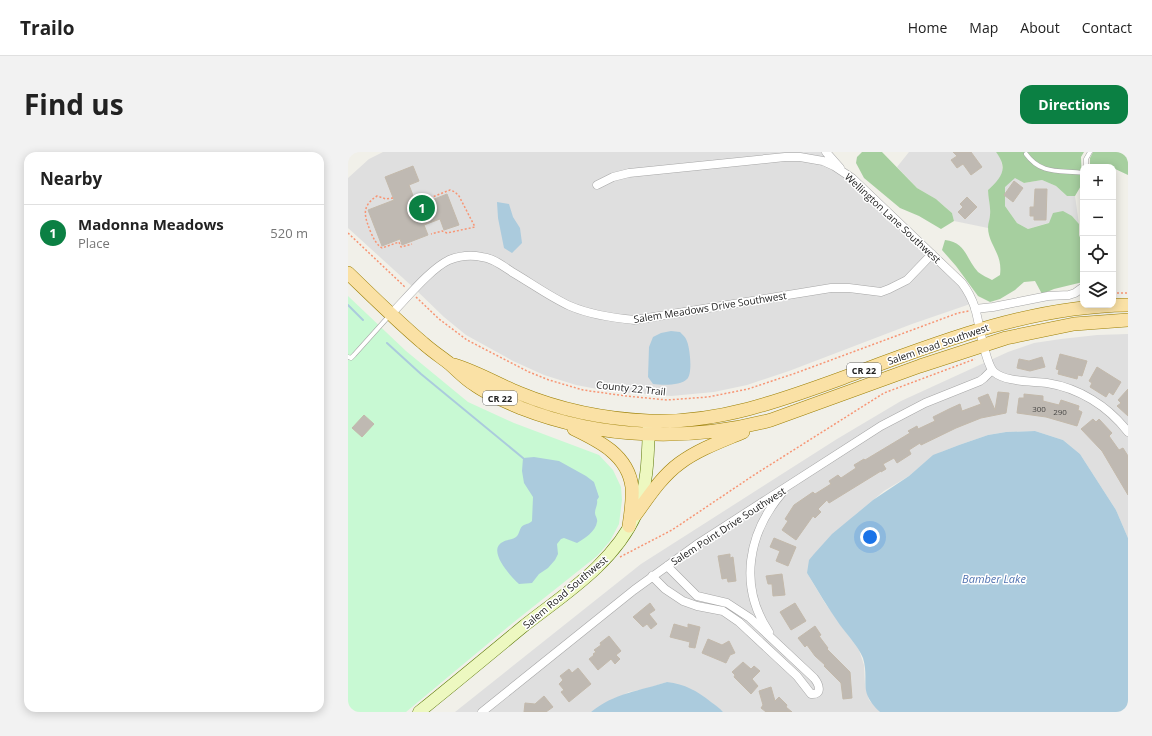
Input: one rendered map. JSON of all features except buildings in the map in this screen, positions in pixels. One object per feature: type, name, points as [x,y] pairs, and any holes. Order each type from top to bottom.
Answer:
[{"type":"main road","name":"CR 22","points":[[348,273],[424,344],[450,364],[466,379],[481,389],[512,404],[556,420],[611,431],[649,435]]},
{"type":"main road","name":"Salem Road Southwest","points":[[649,435],[712,432],[739,428],[771,420],[983,341],[1021,318],[1064,310],[1128,304]]},
{"type":"main road","name":"Salem Road Southwest","points":[[419,712],[595,568],[612,551],[630,526],[636,514],[643,491],[646,477],[649,421],[707,418],[763,405],[983,341],[1006,338],[1049,328],[1095,322],[1128,320]]},
{"type":"main road","name":"CR 22","points":[[450,364],[472,371],[519,393],[552,404],[600,416],[649,421]]},
{"type":"main road","points":[[556,420],[600,442],[618,456],[626,469],[632,486],[630,526]]},
{"type":"main road","points":[[636,514],[663,479],[680,463],[703,450],[771,420]]},
{"type":"street","points":[[826,152],[844,171]]},
{"type":"street","name":"Wellington Lane Southwest","points":[[597,185],[613,177],[629,173],[785,157],[800,157],[823,161],[844,171],[852,178],[962,283],[968,291],[975,309],[983,341]]},
{"type":"street","name":"Salem Meadows Drive Southwest","points":[[391,314],[434,271],[449,261],[471,256],[483,257],[496,262],[575,308],[597,315],[635,320],[831,288],[849,288],[880,292],[898,286],[907,280],[932,254]]},
{"type":"street","points":[[975,309],[1048,296],[1069,295],[1075,293],[1080,288]]},
{"type":"street","points":[[983,341],[992,370],[1004,378],[1060,385],[1081,393],[1107,410],[1128,432]]},
{"type":"street","name":"Salem Point Drive Southwest","points":[[482,712],[652,576],[699,543],[881,426],[925,403],[984,378],[992,370]]},
{"type":"street","points":[[776,642],[761,619],[754,600],[750,579],[752,554],[761,523],[786,488]]},
{"type":"street","points":[[652,576],[666,589],[683,601],[696,606],[719,610],[733,617],[788,668],[811,694],[819,691],[819,686],[814,678],[753,621],[733,606],[702,598],[694,594],[666,566]]},
{"type":"lane","points":[[1086,164],[1086,159],[1090,152]]},
{"type":"lane","points":[[1026,154],[1035,165],[1043,169],[1080,173]]},
{"type":"lane","points":[[348,357],[354,355],[391,314]]},
{"type":"path","points":[[430,198],[450,190],[455,192],[459,196],[475,227],[447,233],[442,231],[430,234]]},
{"type":"path","points":[[393,198],[386,199],[377,196],[372,199],[368,205],[365,217],[375,242],[382,248],[399,242],[401,247],[412,244]]},
{"type":"path","name":"County 22 Trail","points":[[348,233],[439,319],[467,340],[529,372],[549,380],[583,390],[626,396],[667,400],[708,396],[748,389],[796,373],[958,313],[975,309]]},
{"type":"path","points":[[1116,293],[1128,293]]},
{"type":"path","points":[[615,559],[672,530],[754,475],[884,393],[983,341]]},
{"type":"shaded area","points":[[383,152],[826,152],[958,279],[973,303],[912,324],[789,371],[747,385],[714,392],[671,396],[608,391],[576,385],[544,375],[513,361],[466,335],[444,317],[348,228],[348,178],[369,159]]},
{"type":"shaded area","points":[[909,152],[996,152],[1001,158],[1003,173],[999,180],[988,190],[991,214],[988,228],[954,221],[952,213],[936,199],[917,188],[897,167]]},
{"type":"shaded area","points":[[1015,177],[1024,183],[1042,180],[1056,186],[1067,196],[1075,196],[1079,224],[1072,216],[1028,229],[1017,223],[1005,206],[1005,186]]},
{"type":"shaded area","points":[[1128,334],[1128,538],[1116,510],[1080,454],[1063,440],[1035,431],[1006,432],[988,435],[941,452],[928,460],[909,476],[884,491],[855,515],[807,573],[825,603],[859,650],[864,665],[865,685],[869,700],[880,712],[723,712],[712,703],[667,682],[629,692],[591,712],[455,712],[641,564],[837,439],[901,401],[1008,352],[1034,343],[1097,335]]},
{"type":"green space","points":[[862,152],[882,152],[917,188],[936,199],[952,213],[954,221],[941,229],[919,216],[900,208],[864,178],[856,163],[857,157]]},
{"type":"green space","points":[[996,152],[1084,152],[1081,157],[1081,164],[1080,164],[1080,187],[1075,196],[1067,196],[1056,186],[1042,180],[1024,183],[1015,178],[1005,187],[1005,206],[1017,223],[1028,229],[1049,223],[1053,213],[1063,211],[1072,216],[1079,224],[1080,283],[1054,289],[1042,294],[1035,281],[1024,282],[1015,290],[1000,299],[990,302],[978,296],[942,250],[945,240],[952,241],[962,248],[978,272],[992,280],[1000,275],[998,255],[990,239],[988,227],[990,212],[988,190],[997,181],[1002,173],[1003,168],[1000,158]]},
{"type":"green space","points":[[1093,152],[1128,152],[1128,175],[1116,169],[1116,164],[1090,164],[1090,158]]},
{"type":"green space","points":[[348,296],[406,351],[468,402],[514,423],[599,455],[613,470],[621,487],[622,500],[619,524],[610,541],[597,556],[514,622],[406,712],[348,712]]},
{"type":"water","points":[[497,202],[509,204],[513,217],[520,228],[522,243],[512,253],[504,248],[498,218]]},
{"type":"water","points":[[671,331],[680,332],[686,338],[690,353],[689,376],[684,381],[676,384],[653,384],[648,377],[649,347],[653,337],[661,333]]},
{"type":"water","name":"Bamber Lake","points":[[1035,431],[1063,440],[1080,454],[1116,510],[1128,538],[1128,712],[880,712],[866,692],[865,666],[863,658],[856,645],[831,612],[807,573],[809,560],[832,534],[873,500],[909,476],[933,455],[988,435],[1006,432]]},
{"type":"water","points":[[534,457],[559,461],[594,482],[599,497],[595,511],[597,521],[592,532],[577,543],[564,538],[561,539],[557,544],[558,554],[548,568],[539,574],[532,583],[519,584],[503,566],[497,549],[501,543],[516,537],[522,526],[532,521],[533,497],[524,483],[522,471],[523,458]]},
{"type":"water","points":[[667,682],[680,684],[696,691],[723,712],[591,712],[609,701],[628,693]]},
{"type":"waterway","points":[[348,305],[363,320]]},
{"type":"waterway","points":[[387,343],[421,374],[523,458]]},
{"type":"place","name":"Madonna Meadows","points":[[422,208]]}]
